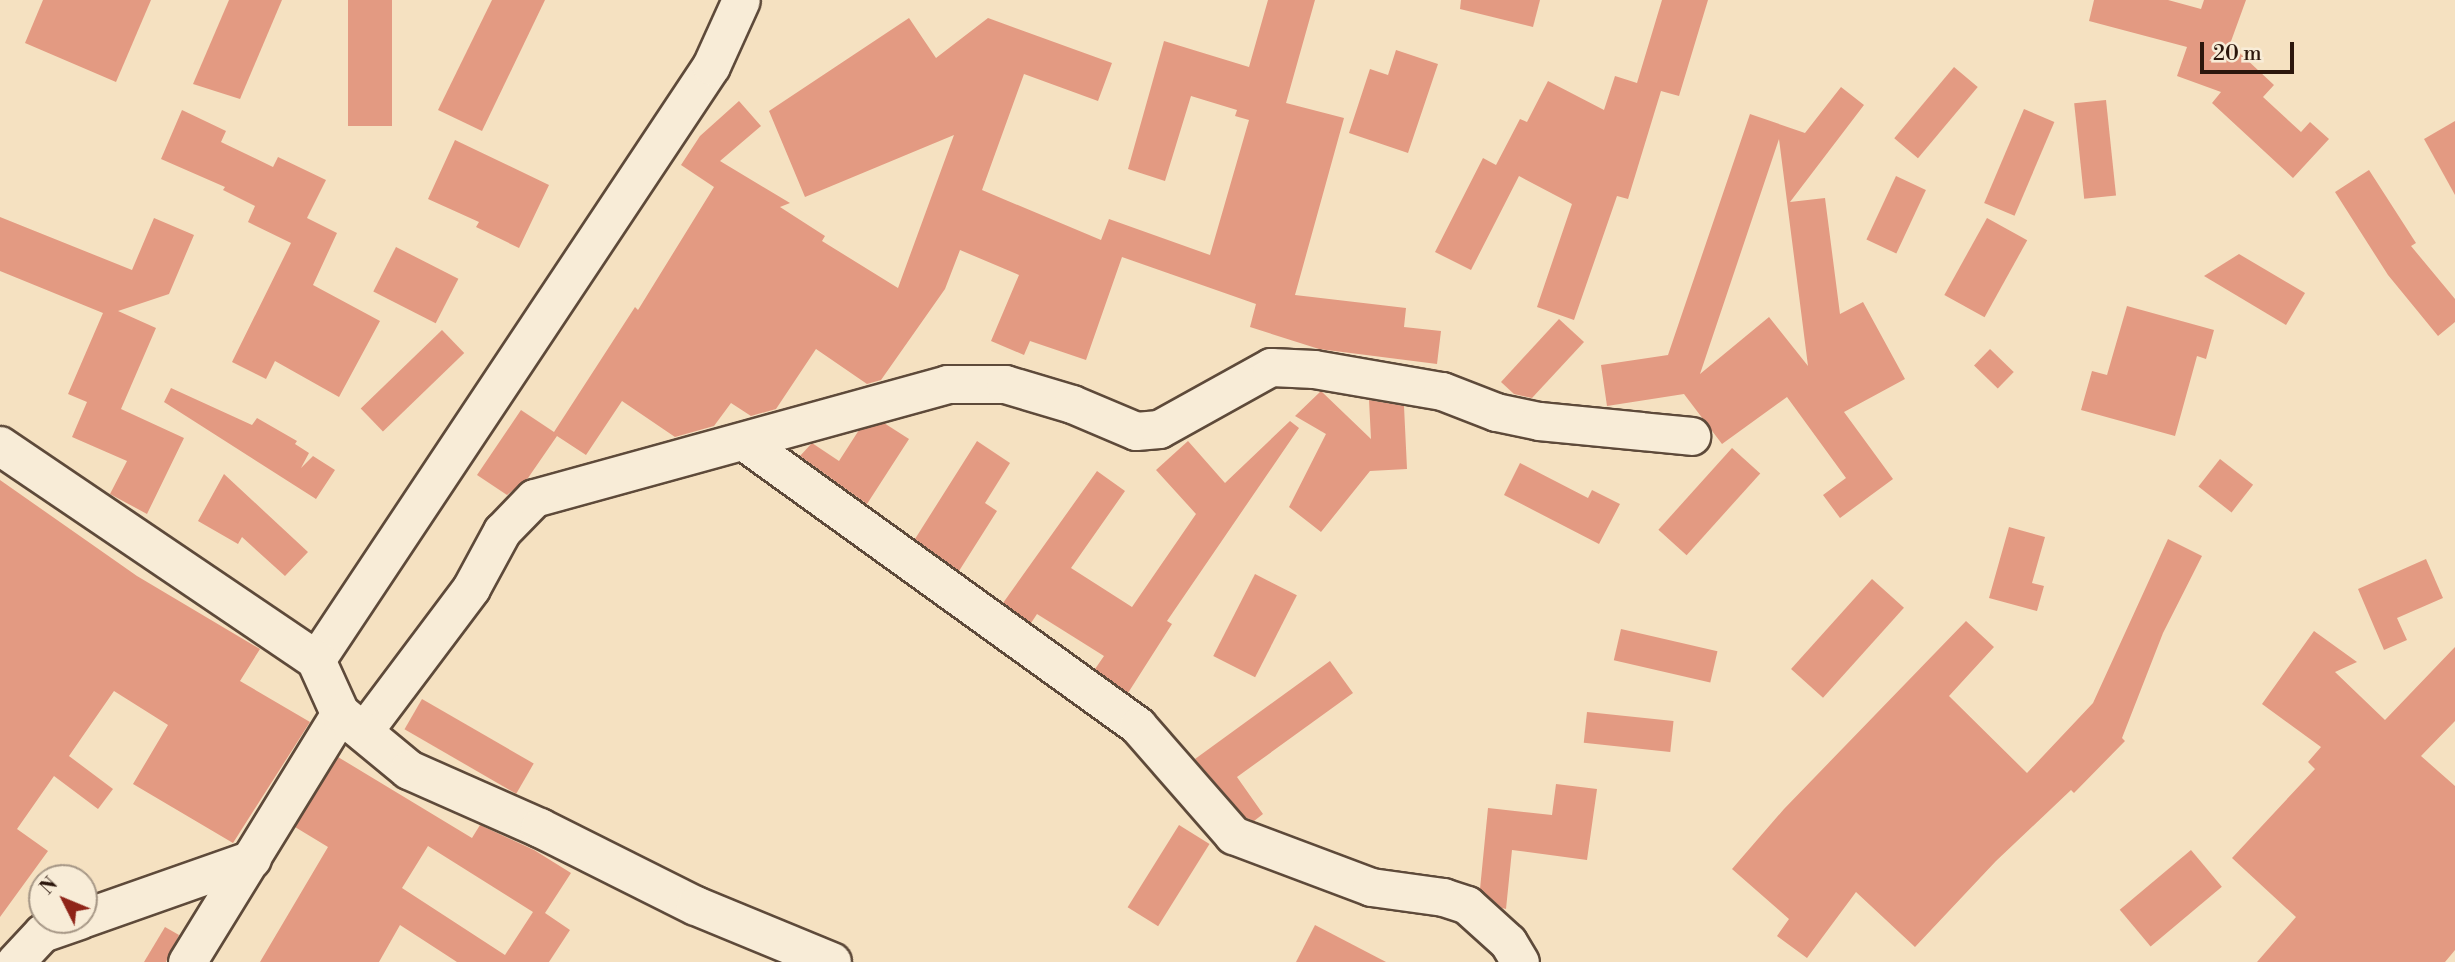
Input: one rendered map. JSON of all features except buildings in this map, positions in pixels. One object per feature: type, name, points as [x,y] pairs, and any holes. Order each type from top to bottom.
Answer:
[{"type":"street","points":[[316,660],[711,66],[741,0]]},
{"type":"street","points":[[187,962],[252,859],[352,722],[471,588],[502,531],[534,498],[746,443],[947,384],[1005,384],[1072,404],[1136,431],[1159,429],[1271,367],[1314,369],[1442,391],[1496,412],[1539,421],[1691,436]]},
{"type":"street","points":[[746,443],[1138,726],[1233,835],[1371,887],[1443,897],[1467,905],[1508,942],[1520,962]]},
{"type":"street","points":[[0,446],[316,660],[352,722],[409,770],[540,828],[696,906],[832,962]]},
{"type":"street","points":[[98,913],[252,859]]},
{"type":"street","points":[[15,962],[41,934]]}]
